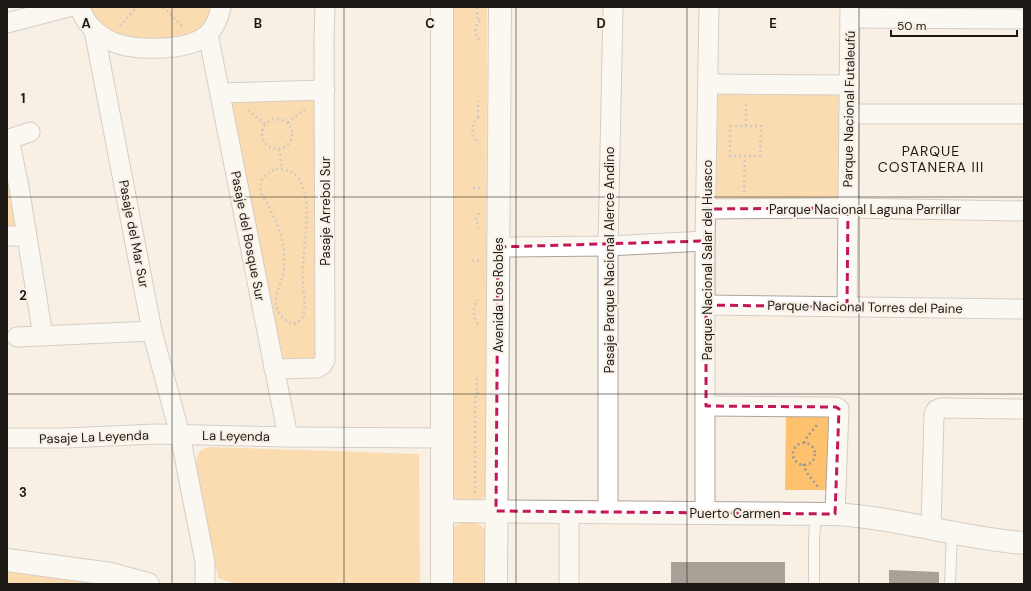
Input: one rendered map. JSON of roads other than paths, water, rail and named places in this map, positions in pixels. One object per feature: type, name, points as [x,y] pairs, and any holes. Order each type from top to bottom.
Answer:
[{"type":"street","points":[[7,23],[68,7]]},
{"type":"street","points":[[80,7],[86,21],[101,35],[114,42],[127,46],[156,47],[182,46],[203,38],[215,25],[221,7]]},
{"type":"street","name":"Pasaje Arrebol Sur","points":[[274,369],[317,368],[322,365],[325,360],[324,7]]},
{"type":"street","points":[[442,7],[442,584]]},
{"type":"street","name":"Avenida Los Robles","points":[[496,584],[500,7]]},
{"type":"street","name":"Pasaje Parque Nacional Alerce Andino","points":[[608,512],[608,246],[613,7]]},
{"type":"street","name":"Parque Nacional Salar del Huasco","points":[[705,513],[705,241],[709,84],[709,7]]},
{"type":"street","points":[[850,12],[1024,19]]},
{"type":"street","name":"Parque Nacional Futaleufú","points":[[847,307],[850,12]]},
{"type":"street","name":"Pasaje del Mar Sur","points":[[101,35],[152,331],[180,435]]},
{"type":"street","name":"Pasaje del Bosque Sur","points":[[203,38],[220,94],[288,437]]},
{"type":"street","points":[[709,84],[849,84]]},
{"type":"street","points":[[220,94],[325,90]]},
{"type":"street","points":[[849,114],[1024,114]]},
{"type":"street","points":[[30,132],[8,139],[19,187],[44,336]]},
{"type":"street","name":"Parque Nacional Laguna Parrillar","points":[[706,209],[848,208],[1024,211]]},
{"type":"street","points":[[7,236],[27,236]]},
{"type":"street","points":[[498,247],[608,246],[705,241]]},
{"type":"street","name":"Parque Nacional Torres del Paine","points":[[706,305],[1024,309]]},
{"type":"street","points":[[17,337],[152,331]]},
{"type":"street","points":[[706,406],[838,408],[825,514]]},
{"type":"street","points":[[941,530],[934,415],[936,410],[941,408],[1024,409]]},
{"type":"street","name":"Pasaje La Leyenda","points":[[7,438],[65,438],[156,434],[180,435]]},
{"type":"street","points":[[180,435],[204,562],[205,584]]},
{"type":"street","name":"La Leyenda","points":[[180,435],[442,438]]},
{"type":"street","name":"Puerto Carmen","points":[[443,511],[825,514],[880,519],[1024,543]]},
{"type":"street","points":[[569,512],[569,584]]},
{"type":"street","points":[[7,560],[111,574],[148,584]]},
{"type":"lane","points":[[814,584],[814,539],[825,514]]},
{"type":"lane","points":[[941,530],[950,584]]},
{"type":"district","name":"PARQUE COSTANERA III","points":[[931,160]]}]
